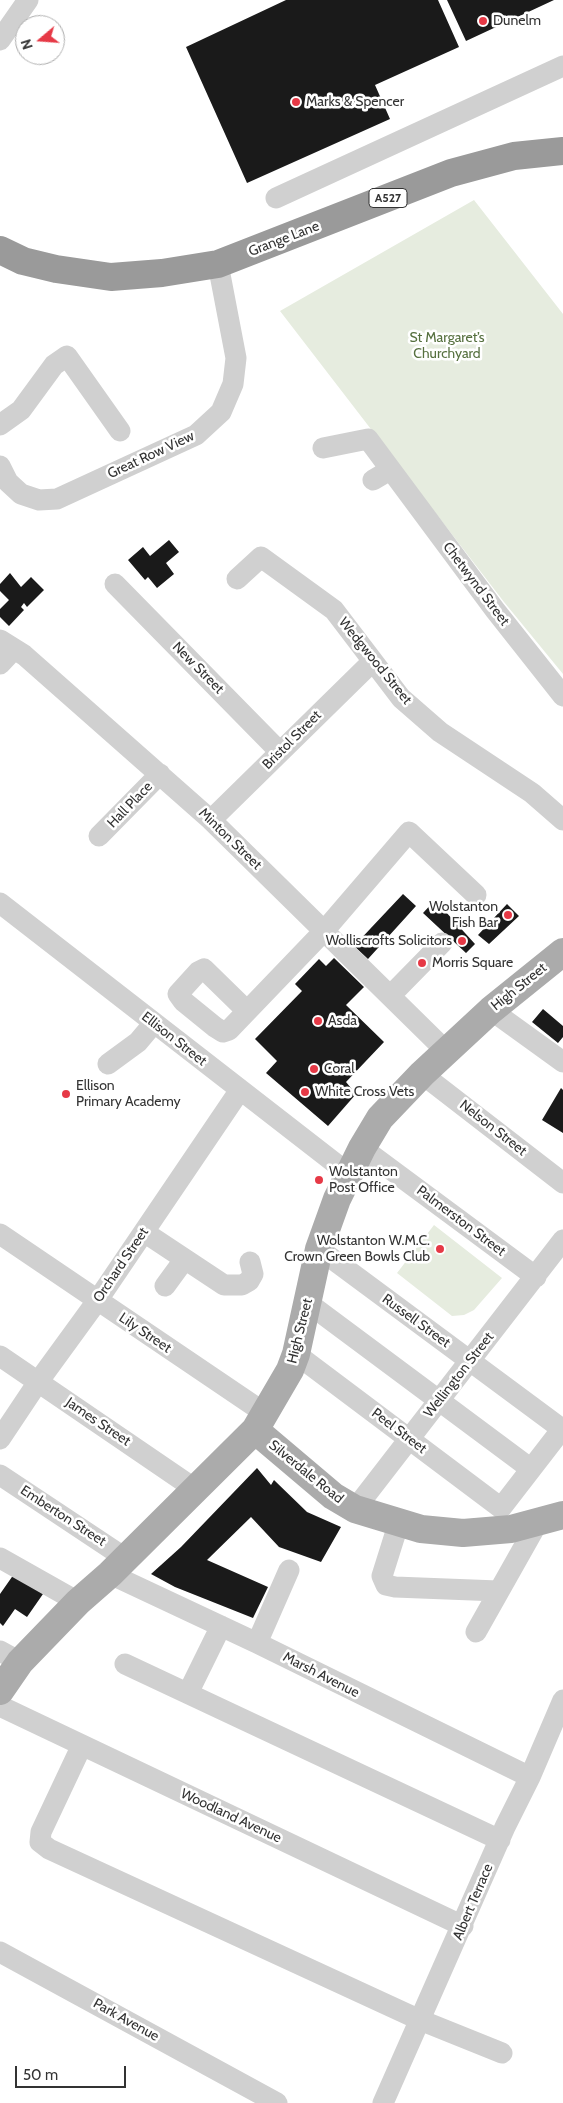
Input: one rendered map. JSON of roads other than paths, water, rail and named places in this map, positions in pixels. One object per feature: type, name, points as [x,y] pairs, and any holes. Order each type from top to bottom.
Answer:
[{"type":"highway","name":"Grange Lane","points":[[0,250],[22,261],[63,271],[111,277],[162,273],[218,264],[451,174],[514,156],[563,151]]},
{"type":"main road","name":"High Street","points":[[0,1691],[10,1656],[78,1602],[118,1566],[261,1422],[290,1370],[296,1354],[319,1248],[337,1200],[362,1148],[380,1118],[422,1074],[491,1010],[563,952]]},
{"type":"main road","name":"Silverdale Road","points":[[261,1422],[333,1496],[355,1509],[421,1529],[463,1533],[511,1529],[550,1518]]},
{"type":"street","points":[[0,40],[28,0]]},
{"type":"street","points":[[276,198],[563,66]]},
{"type":"street","name":"Great Row View","points":[[0,466],[8,482],[21,494],[39,500],[57,499],[196,435],[221,412],[233,384],[236,358],[218,264]]},
{"type":"street","points":[[0,426],[21,410],[54,365],[67,356],[120,431]]},
{"type":"street","name":"Chetwynd Street","points":[[323,448],[368,439],[373,446],[382,475],[495,610],[563,696]]},
{"type":"street","name":"Wedgwood Street","points":[[236,579],[261,557],[334,610],[401,698],[440,732],[532,793],[563,820]]},
{"type":"street","name":"New Street","points":[[115,584],[280,752]]},
{"type":"street","name":"Minton Street","points":[[5,651],[24,655],[211,820],[447,1052]]},
{"type":"street","name":"Bristol Street","points":[[211,820],[373,661]]},
{"type":"street","name":"Hall Place","points":[[99,836],[160,774]]},
{"type":"street","points":[[247,1011],[324,931],[409,832],[476,895]]},
{"type":"street","name":"Ellison Street","points":[[0,903],[349,1174]]},
{"type":"street","points":[[391,995],[442,943]]},
{"type":"street","points":[[491,1010],[563,1062]]},
{"type":"street","points":[[108,1064],[138,1042],[154,1024]]},
{"type":"street","name":"Nelson Street","points":[[422,1074],[563,1183]]},
{"type":"street","name":"Orchard Street","points":[[0,1439],[38,1382],[97,1301],[240,1090]]},
{"type":"street","name":"Palmerston Street","points":[[362,1148],[536,1277]]},
{"type":"street","points":[[144,1232],[224,1285],[242,1285],[249,1281],[253,1274],[250,1262]]},
{"type":"street","name":"Lily Street","points":[[0,1234],[97,1301],[261,1422]]},
{"type":"street","name":"Wellington Street","points":[[355,1509],[563,1240]]},
{"type":"street","name":"Russell Street","points":[[319,1248],[562,1429],[531,1469]]},
{"type":"street","points":[[165,1286],[184,1260]]},
{"type":"street","points":[[308,1303],[531,1469]]},
{"type":"street","name":"Peel Street","points":[[296,1354],[501,1508],[531,1469]]},
{"type":"street","name":"James Street","points":[[0,1356],[195,1489]]},
{"type":"street","name":"Emberton Street","points":[[0,1475],[118,1566]]},
{"type":"street","points":[[476,1632],[498,1591],[550,1518]]},
{"type":"street","points":[[399,1522],[382,1576],[386,1584],[395,1587],[498,1591]]},
{"type":"street","points":[[0,1558],[78,1602]]},
{"type":"street","name":"Marsh Avenue","points":[[118,1566],[221,1626],[530,1777]]},
{"type":"street","points":[[257,1643],[289,1570]]},
{"type":"street","points":[[188,1693],[221,1626]]},
{"type":"street","points":[[125,1664],[500,1840]]},
{"type":"street","name":"Albert Terrace","points":[[383,2103],[563,1700]]},
{"type":"street","name":"Woodland Avenue","points":[[0,1706],[463,1926]]},
{"type":"street","points":[[82,1745],[41,1832],[40,1842],[44,1846],[420,2020],[502,2053]]},
{"type":"street","name":"Park Avenue","points":[[0,1952],[277,2103]]},
{"type":"place","name":"Dunelm","points":[[483,21]]},
{"type":"place","name":"Marks & Spencer","points":[[296,102]]},
{"type":"place","name":"Wolstanton Fish Bar","points":[[508,915]]},
{"type":"place","name":"Wolliscrofts Solicitors","points":[[462,941]]},
{"type":"place","name":"Morris Square","points":[[422,963]]},
{"type":"place","name":"Asda","points":[[318,1021]]},
{"type":"place","name":"Coral","points":[[314,1069]]},
{"type":"place","name":"White Cross Vets","points":[[305,1092]]},
{"type":"place","name":"Ellison Primary Academy","points":[[66,1094]]},
{"type":"place","name":"Wolstanton Post Office","points":[[319,1180]]},
{"type":"place","name":"Wolstanton W.M.C. Crown Green Bowls Club","points":[[440,1249]]},
{"type":"park label","name":"St Margaret’s Churchyard","points":[[447,346]]}]
